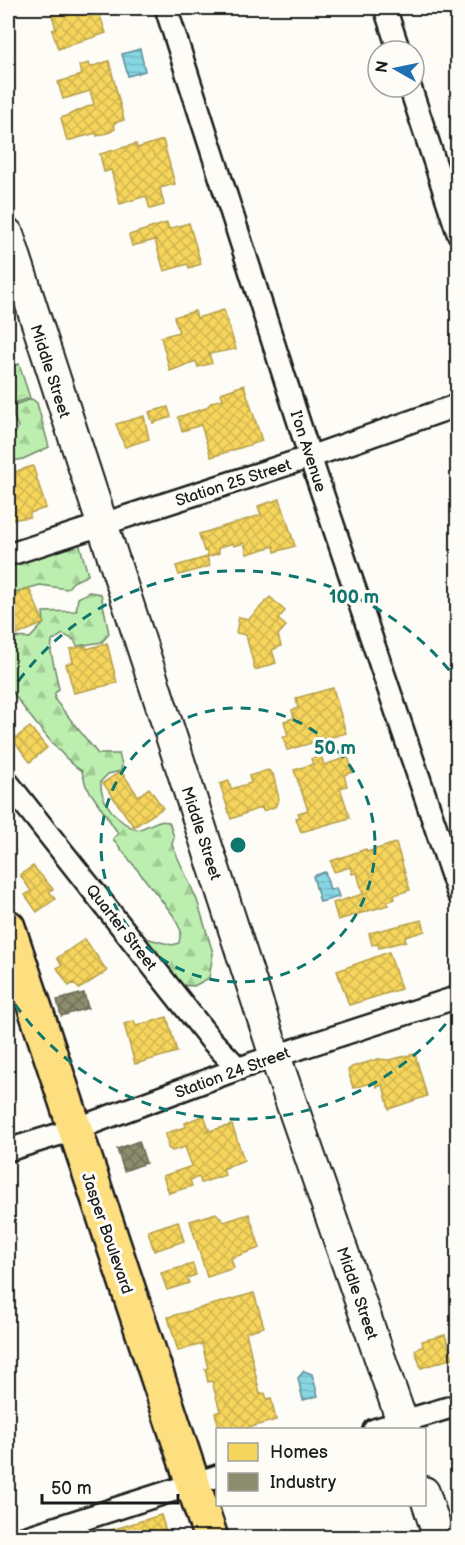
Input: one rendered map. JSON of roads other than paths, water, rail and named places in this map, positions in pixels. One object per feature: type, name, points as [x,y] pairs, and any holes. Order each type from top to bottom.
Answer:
[{"type":"main road","name":"Jasper Boulevard","points":[[8,927],[73,1130],[206,1480],[211,1538]]},
{"type":"street","name":"I'on Avenue","points":[[166,8],[310,457],[458,893]]},
{"type":"street","points":[[385,8],[395,39]]},
{"type":"street","points":[[414,99],[458,233]]},
{"type":"street","name":"Middle Street","points":[[8,234],[100,526],[275,1056],[394,1427]]},
{"type":"street","name":"Station 25 Street","points":[[8,555],[310,457],[458,405]]},
{"type":"street","name":"Quarter Street","points":[[8,783],[211,1040],[239,1069]]},
{"type":"street","name":"Station 24 Street","points":[[8,1150],[73,1130],[275,1056],[458,997]]},
{"type":"street","points":[[394,1427],[458,1405]]},
{"type":"street","points":[[24,1538],[206,1480]]},
{"type":"street","points":[[426,1497],[439,1538]]},
{"type":"water","points":[[140,49],[145,71],[128,76],[122,54]]},
{"type":"water","points":[[325,872],[330,890],[336,888],[339,897],[320,902],[313,876]]},
{"type":"water","points":[[304,1371],[312,1374],[318,1396],[303,1400],[298,1378]]}]
